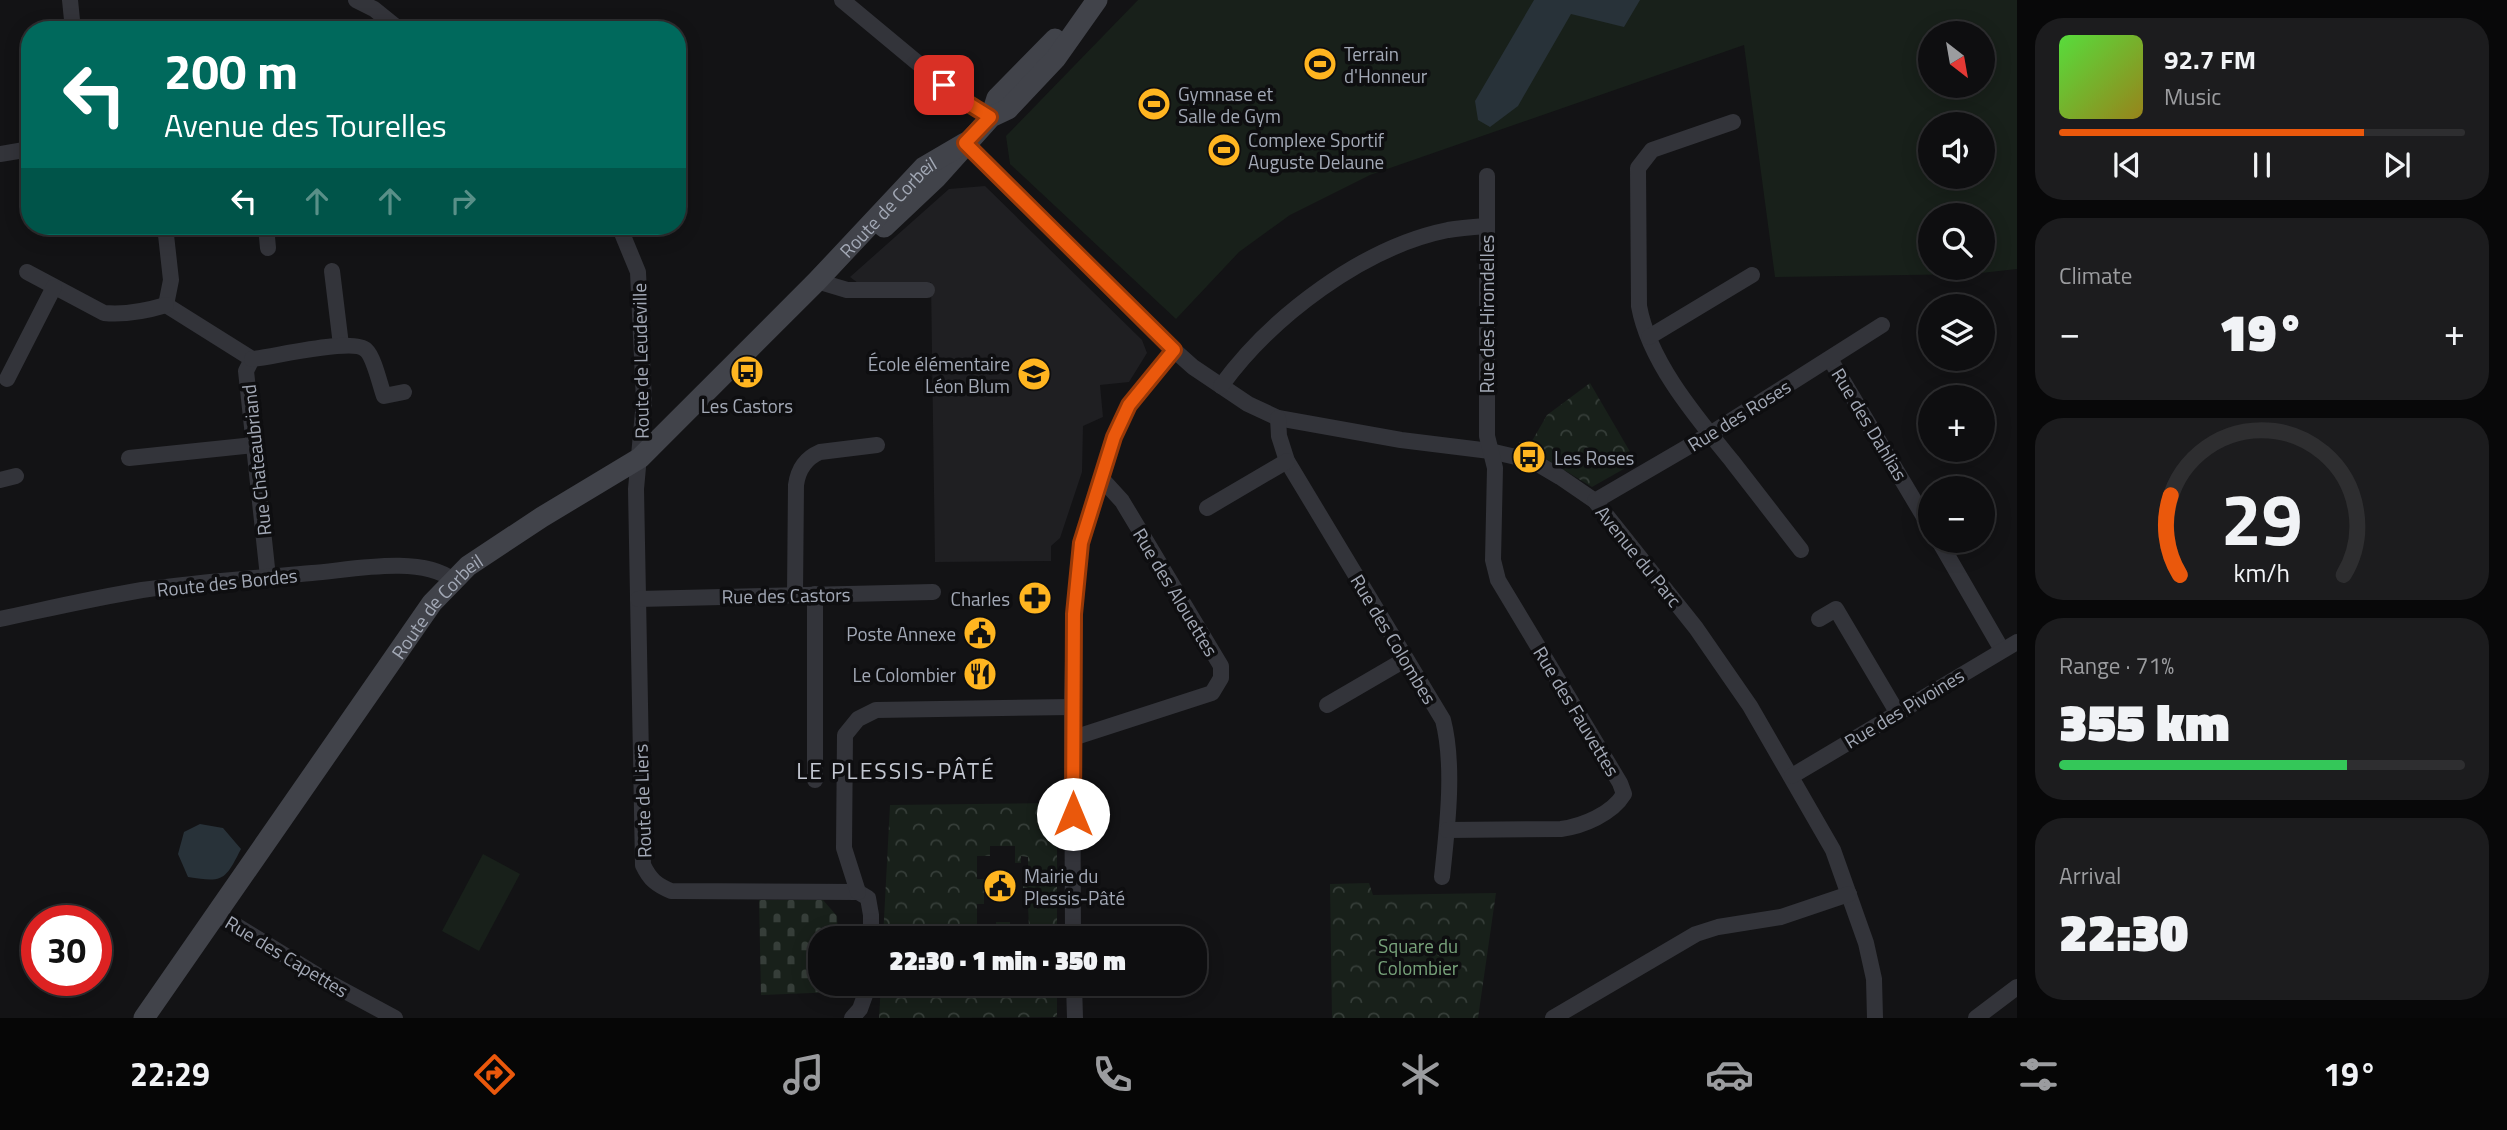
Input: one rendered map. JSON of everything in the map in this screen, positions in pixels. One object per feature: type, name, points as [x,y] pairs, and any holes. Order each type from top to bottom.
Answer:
[{"type":"street","points":[[70,0],[72,21]]},
{"type":"street","points":[[356,0],[389,21]]},
{"type":"street","points":[[842,0],[961,99],[990,117]]},
{"type":"street","name":"Route de Corbeil","points":[[144,1018],[425,612],[453,580],[500,544],[640,458],[817,281],[924,167],[965,143],[990,117],[1008,109],[1056,58],[1096,0]]},
{"type":"street","points":[[1734,122],[1652,150],[1638,168],[1639,306],[1649,337],[1681,393],[1801,550]]},
{"type":"street","name":"Avenue du Parc","points":[[965,143],[1174,350],[1193,367],[1248,404],[1278,418],[1401,440],[1490,451],[1533,461],[1595,501],[1696,628],[1750,706],[1833,850],[1866,943],[1874,979],[1875,1018]]},
{"type":"street","points":[[0,154],[21,150]]},
{"type":"street","name":"Rue des Hirondelles","points":[[1488,176],[1486,436],[1490,451]]},
{"type":"street","points":[[1221,386],[1275,325],[1314,291],[1400,246],[1447,230],[1486,226]]},
{"type":"street","points":[[27,272],[104,313],[149,310],[166,305],[171,280],[166,235]]},
{"type":"street","points":[[266,235],[268,248]]},
{"type":"street","name":"Route de Leudeville","points":[[624,235],[638,272],[644,401],[640,458]]},
{"type":"street","points":[[332,271],[341,345]]},
{"type":"street","points":[[1649,337],[1752,275]]},
{"type":"street","points":[[817,281],[847,290],[927,290]]},
{"type":"street","points":[[7,379],[54,287]]},
{"type":"street","name":"Rue Chateaubriand","points":[[166,305],[253,359],[246,370],[268,577]]},
{"type":"street","name":"Rue des Roses","points":[[1595,501],[1710,434],[1882,325]]},
{"type":"street","points":[[253,359],[341,345],[357,345],[370,354],[384,396],[404,392]]},
{"type":"street","points":[[1073,926],[1072,707],[1078,561],[1085,523],[1114,437],[1129,405],[1174,350]]},
{"type":"street","name":"Rue des Dahlias","points":[[1830,359],[1918,507]]},
{"type":"street","name":"Rue des Colombes","points":[[1278,418],[1279,436],[1287,461],[1443,720],[1448,739],[1447,830],[1442,877]]},
{"type":"street","points":[[129,458],[254,445]]},
{"type":"street","points":[[795,594],[796,485],[800,470],[813,455],[820,452],[877,445]]},
{"type":"street","name":"Rue des Fauvettes","points":[[1447,830],[1577,827],[1618,804],[1624,794],[1620,783],[1498,580],[1493,560],[1495,468],[1490,451]]},
{"type":"street","name":"Route de Liers","points":[[640,458],[636,489],[641,851],[648,876],[656,885],[671,891],[858,892]]},
{"type":"street","points":[[1207,508],[1287,461]]},
{"type":"street","name":"Rue des Alouettes","points":[[1073,738],[1212,693],[1221,678],[1221,666],[1122,501],[1101,478]]},
{"type":"street","points":[[1946,553],[2002,650]]},
{"type":"street","name":"Route des Bordes","points":[[0,619],[144,590],[268,577],[396,566],[430,569],[444,573],[453,580]]},
{"type":"street","name":"Rue des Castors","points":[[638,599],[933,592]]},
{"type":"street","points":[[815,594],[815,780]]},
{"type":"street","points":[[1819,619],[1836,609],[1897,712]]},
{"type":"street","name":"Rue des Pivoines","points":[[1792,776],[2017,642]]},
{"type":"street","points":[[1327,705],[1406,659]]},
{"type":"street","points":[[872,926],[872,915],[867,898],[858,892],[844,848],[845,735],[858,719],[876,710],[1072,707]]},
{"type":"street","points":[[1559,1016],[1696,934],[1718,927],[1781,917],[1849,894]]},
{"type":"street","name":"Rue des Capettes","points":[[216,913],[395,1018]]},
{"type":"street","points":[[1976,1018],[2017,987]]},
{"type":"street","points":[[852,1018],[860,1009],[865,996]]},
{"type":"street","points":[[1074,996],[1074,1018]]},
{"type":"shaded area","points":[[1534,0],[1640,0],[1624,27],[1571,14],[1518,106],[1490,127],[1478,120],[1475,101]]},
{"type":"shaded area","name":"École élémentaire Léon Blum","points":[[985,186],[1142,340],[1147,353],[1129,382],[1100,385],[1103,417],[1083,426],[1082,472],[1060,538],[1051,546],[1051,561],[935,562],[931,282],[858,283],[850,277],[949,189]]},
{"type":"shaded area","points":[[200,824],[223,828],[241,849],[222,877],[209,880],[188,877],[178,854],[184,832]]},
{"type":"green space","name":"Complexe Sportif Auguste Delaune","points":[[1138,0],[2017,0],[2017,269],[1995,271],[1995,203],[1918,203],[1918,275],[1775,277],[1744,45],[1370,175],[1290,215],[1239,252],[1176,319],[1010,164],[1006,136]]},
{"type":"green space","points":[[1590,383],[1636,462],[1592,487],[1528,448],[1547,415]]},
{"type":"green space","points":[[1057,803],[1057,926],[1029,926],[1028,907],[1023,907],[1023,877],[1028,876],[1028,857],[1021,856],[1021,863],[1015,863],[1015,846],[990,846],[990,856],[977,856],[977,879],[984,879],[984,904],[977,904],[977,926],[884,926],[890,805]]},
{"type":"green space","points":[[483,854],[520,874],[479,951],[442,931]]},
{"type":"green space","name":"Square du Colombier","points":[[1369,883],[1373,895],[1496,893],[1478,1018],[1332,1018],[1330,884]]},
{"type":"green space","points":[[759,900],[823,900],[837,916],[837,926],[808,926],[808,993],[761,995]]},
{"type":"green space","points":[[996,922],[1010,922],[1010,926],[996,926]]},
{"type":"green space","points":[[880,996],[1057,996],[1057,1017],[879,1018]]},
{"type":"place","name":"Terrain d'Honneur","points":[[1320,64]]},
{"type":"place","name":"Gymnase et Salle de Gym","points":[[1154,104]]},
{"type":"place","name":"Complexe Sportif Auguste Delaune","points":[[1224,150]]},
{"type":"place","name":"Les Castors","points":[[747,372]]},
{"type":"place","name":"École élémentaire Léon Blum","points":[[1034,374]]},
{"type":"place","name":"Les Roses","points":[[1529,457]]},
{"type":"place","name":"Charles","points":[[1035,598]]},
{"type":"place","name":"Poste Annexe","points":[[980,633]]},
{"type":"place","name":"Le Colombier","points":[[980,674]]},
{"type":"place","name":"Mairie du Plessis-Pâté","points":[[1000,886]]},
{"type":"district","name":"LE PLESSIS-PÂTÉ","points":[[896,770]]},
{"type":"route","points":[[944,85],[990,117],[965,143],[1174,350],[1129,405],[1114,437],[1085,523],[1074,614],[1073,814]]}]
